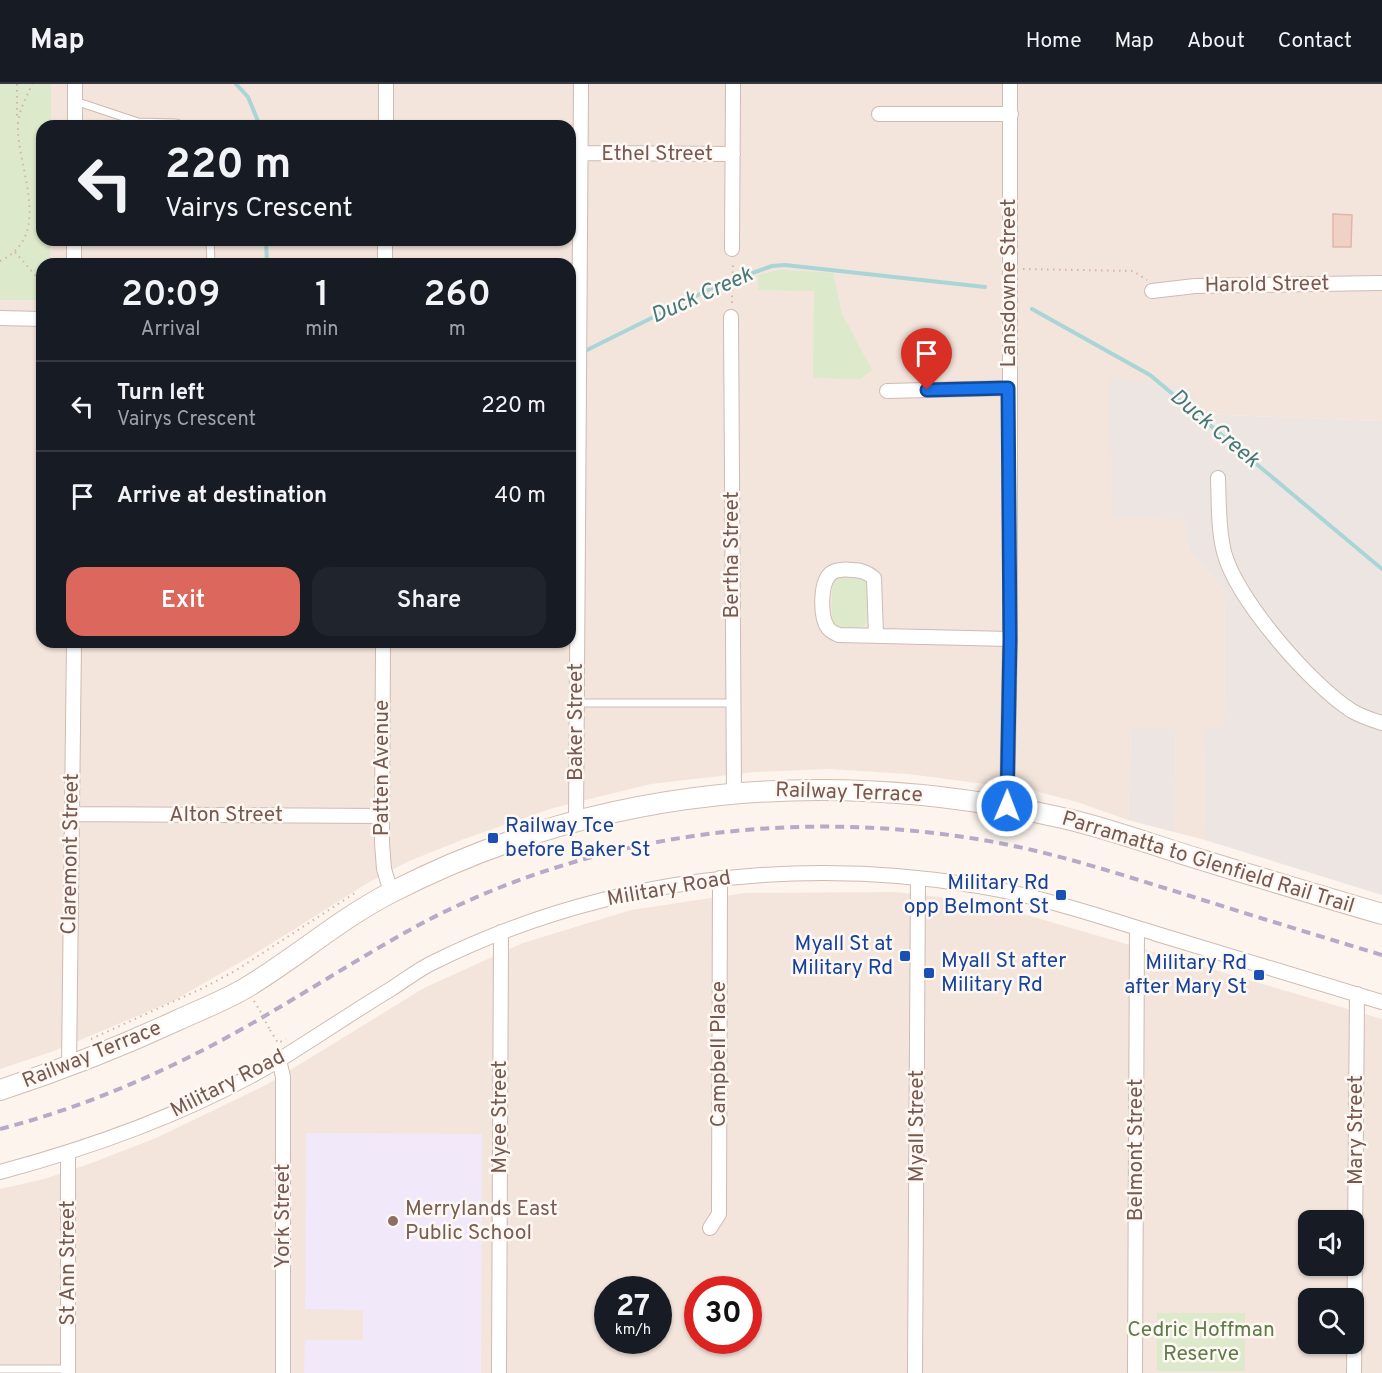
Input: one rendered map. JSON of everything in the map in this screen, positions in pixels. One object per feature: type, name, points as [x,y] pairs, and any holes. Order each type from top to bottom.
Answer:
[{"type":"main road","name":"Railway Terrace","points":[[0,1090],[132,1042],[245,988],[327,931],[391,892],[477,855],[576,821],[653,805],[734,793],[770,790],[875,790],[1007,806],[1062,818],[1382,914]]},
{"type":"street","points":[[75,84],[75,120]]},
{"type":"street","points":[[386,84],[386,120]]},
{"type":"street","name":"Baker Street","points":[[576,821],[581,84]]},
{"type":"street","points":[[732,249],[733,84]]},
{"type":"street","name":"Lansdowne Street","points":[[1007,806],[1010,639],[1008,388],[1011,84]]},
{"type":"street","points":[[879,114],[1011,114]]},
{"type":"street","name":"Ethel Street","points":[[580,153],[733,154]]},
{"type":"street","name":"Harold Street","points":[[1157,290],[1196,286],[1382,283]]},
{"type":"street","name":"Bertha Street","points":[[731,317],[734,793]]},
{"type":"street","points":[[0,318],[36,319]]},
{"type":"street","points":[[887,391],[1008,388]]},
{"type":"street","points":[[1218,478],[1223,551],[1232,575],[1249,603],[1320,686],[1353,711],[1382,723]]},
{"type":"street","points":[[876,635],[874,578],[859,570],[842,569],[832,573],[826,579],[824,587],[824,621],[832,633],[839,635],[1010,639]]},
{"type":"street","name":"Claremont Street","points":[[69,1066],[74,648]]},
{"type":"street","name":"Patten Avenue","points":[[383,648],[382,816],[384,869],[391,892]]},
{"type":"street","name":"Alton Street","points":[[71,814],[382,816]]},
{"type":"street","name":"Military Road","points":[[0,1172],[68,1154],[148,1124],[210,1096],[279,1060],[432,963],[501,933],[567,910],[621,896],[720,878],[812,872],[918,878],[994,889],[1137,928],[1382,1002]]},
{"type":"street","name":"Campbell Place","points":[[710,1228],[719,1214],[720,878]]},
{"type":"street","name":"Myall Street","points":[[915,1373],[918,878]]},
{"type":"street","name":"Belmont Street","points":[[1135,1373],[1137,928]]},
{"type":"street","name":"Myee Street","points":[[499,1373],[501,933]]},
{"type":"street","name":"Mary Street","points":[[1354,1373],[1357,994]]},
{"type":"street","name":"York Street","points":[[279,1060],[283,1077],[283,1373]]},
{"type":"street","name":"St Ann Street","points":[[68,1154],[68,1371]]},
{"type":"lane","points":[[75,101],[132,120]]},
{"type":"lane","points":[[576,704],[732,703]]},
{"type":"lane","points":[[0,1369],[68,1371]]},
{"type":"path","points":[[0,261],[15,252],[27,230],[30,213],[30,199],[18,127],[17,84]]},
{"type":"path","points":[[18,127],[19,114],[32,84]]},
{"type":"path","points":[[15,252],[36,276]]},
{"type":"path","points":[[1009,269],[1133,272],[1157,290]]},
{"type":"path","points":[[731,317],[734,271]]},
{"type":"path","points":[[88,1040],[184,997],[235,971],[366,886]]},
{"type":"path","points":[[253,999],[278,1043]]},
{"type":"shaded area","points":[[51,84],[1382,84],[1382,421],[1201,414],[1186,519],[1189,550],[1225,592],[1224,728],[1204,728],[1205,840],[1174,832],[1176,728],[1131,728],[1128,820],[1077,802],[1031,790],[908,774],[829,769],[755,772],[651,784],[553,808],[407,862],[366,884],[261,950],[173,1001],[54,1051],[0,1069],[0,300],[36,300],[36,648],[576,648],[576,258],[50,258],[50,246],[576,246],[576,120],[51,120]]},
{"type":"shaded area","points":[[1109,378],[1190,387],[1201,414],[1382,421],[1382,895],[1205,840],[1204,728],[1224,727],[1225,592],[1189,550],[1185,519],[1112,517]]},
{"type":"shaded area","points":[[1131,728],[1176,728],[1174,832],[1128,820]]},
{"type":"shaded area","points":[[896,892],[939,897],[1027,915],[1382,1019],[1382,1373],[0,1373],[0,1189],[44,1179],[156,1138],[266,1085],[424,988],[523,943],[631,910],[745,893]]},
{"type":"shaded area","name":"Merrylands East Public School","points":[[306,1133],[482,1134],[481,1373],[304,1373],[305,1340],[363,1340],[363,1310],[305,1309]]},
{"type":"green space","points":[[0,84],[51,84],[51,120],[36,120],[36,246],[50,246],[50,258],[36,258],[36,300],[0,300]]},
{"type":"green space","points":[[780,270],[833,273],[842,314],[872,370],[860,379],[813,378],[814,291],[758,290],[758,275]]},
{"type":"green space","points":[[843,576],[860,577],[868,583],[867,621],[862,629],[836,628],[832,622],[832,582]]},
{"type":"green space","name":"Cedric Hoffman Reserve","points":[[1157,1313],[1245,1313],[1245,1371],[1157,1371]]},
{"type":"building","points":[[1333,214],[1352,215],[1351,247],[1333,247]]},
{"type":"waterway","name":"Duck Creek","points":[[236,84],[248,97],[258,120]]},
{"type":"waterway","name":"Duck Creek","points":[[266,246],[267,258]]},
{"type":"waterway","name":"Duck Creek","points":[[583,352],[716,286],[772,266],[785,265],[985,287]]},
{"type":"waterway","name":"Duck Creek","points":[[1032,309],[1150,375],[1382,569]]},
{"type":"railway","points":[[0,1129],[102,1096],[168,1067],[232,1035],[428,920],[494,890],[563,865],[633,847],[704,834],[776,828],[849,827],[922,832],[994,842],[1105,870],[1382,955]]},
{"type":"place","name":"Railway Tce before Baker St","points":[[493,838]]},
{"type":"place","name":"Military Rd opp Belmont St","points":[[1061,895]]},
{"type":"place","name":"Myall St at Military Rd","points":[[905,956]]},
{"type":"place","name":"Myall St after Military Rd","points":[[929,973]]},
{"type":"place","name":"Military Rd after Mary St","points":[[1259,975]]},
{"type":"place","name":"Merrylands East Public School","points":[[393,1221]]},
{"type":"route","points":[[927,390],[1008,388],[1010,639],[1007,806]]}]
